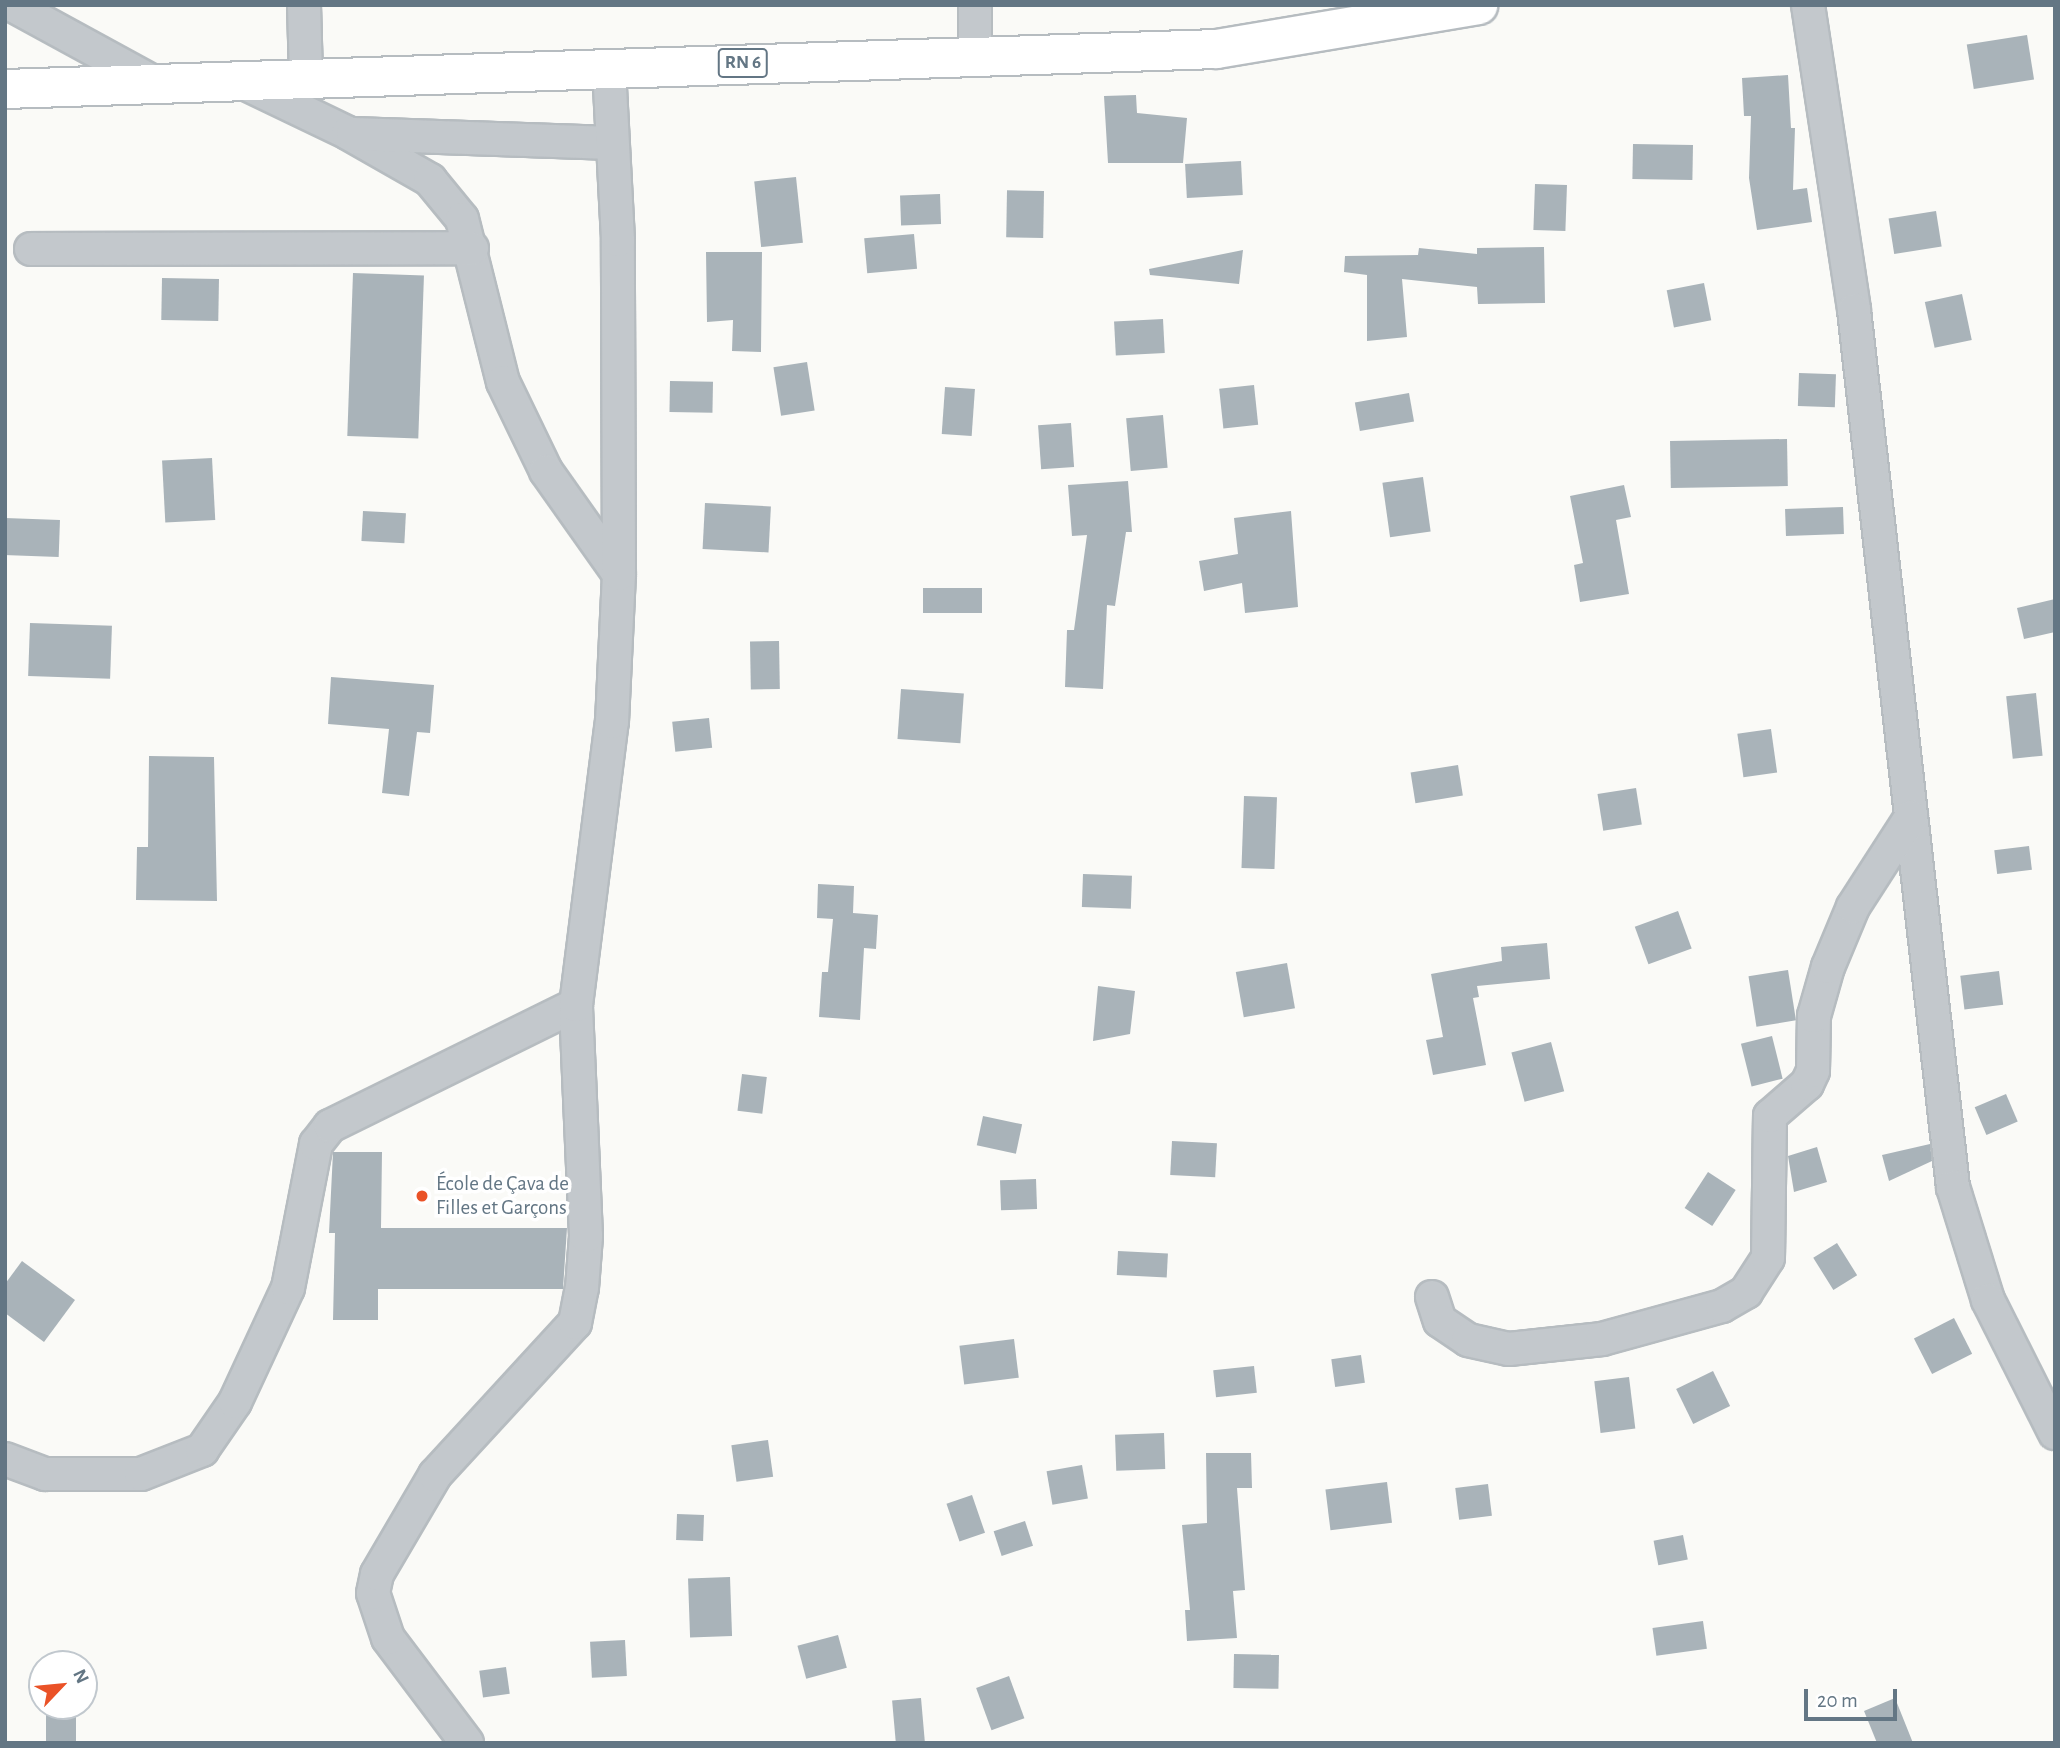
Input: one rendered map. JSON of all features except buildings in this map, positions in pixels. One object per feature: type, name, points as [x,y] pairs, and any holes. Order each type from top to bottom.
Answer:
[{"type":"main road","name":"RN 6","points":[[5,89],[1216,48],[1478,5]]},
{"type":"street","points":[[12,5],[155,83]]},
{"type":"street","points":[[304,5],[306,78]]},
{"type":"street","points":[[975,5],[975,56]]},
{"type":"street","points":[[1808,5],[1854,310],[1953,1187],[1988,1300],[2055,1433]]},
{"type":"street","points":[[467,1743],[388,1639],[373,1593],[377,1574],[435,1475],[575,1323],[586,1236],[576,1005],[612,722],[620,574],[618,240],[609,68]]},
{"type":"street","points":[[237,80],[348,133],[430,180],[462,219],[503,382],[546,471],[620,574]]},
{"type":"street","points":[[348,133],[612,143]]},
{"type":"street","points":[[31,249],[471,248]]},
{"type":"street","points":[[1432,1297],[1440,1321],[1468,1340],[1509,1349],[1602,1339],[1722,1306],[1746,1292],[1768,1258],[1769,1116],[1807,1084],[1813,1071],[1814,1016],[1828,967],[1853,907],[1911,817]]},
{"type":"street","points":[[5,1458],[45,1474],[141,1474],[202,1450],[235,1402],[288,1288],[316,1144],[330,1126],[576,1005]]},
{"type":"place","name":"École de Çava de Filles et Garçons","points":[[422,1196]]}]
